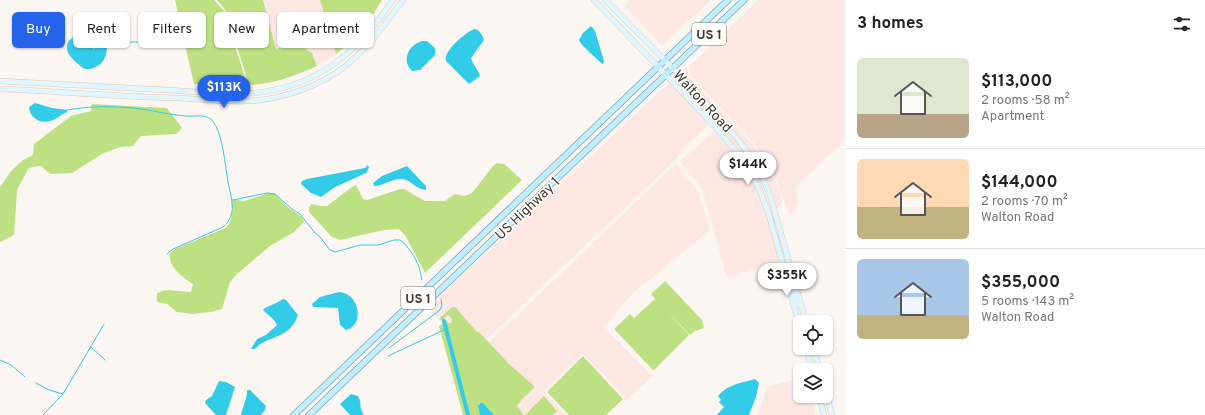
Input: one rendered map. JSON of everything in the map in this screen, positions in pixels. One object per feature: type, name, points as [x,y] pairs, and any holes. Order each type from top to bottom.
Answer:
[{"type":"main road","points":[[0,81],[216,93],[254,93],[279,89],[322,72],[343,58],[356,47],[369,32],[393,0]]},
{"type":"main road","points":[[0,89],[233,101],[255,101],[278,97],[307,88],[330,76],[347,64],[370,44],[403,0]]},
{"type":"main road","name":"Walton Road","points":[[594,0],[738,153],[752,174],[769,215],[797,315]]},
{"type":"main road","name":"Walton Road","points":[[605,0],[673,68],[740,142],[764,180],[776,213],[804,315]]},
{"type":"main road","name":"US Highway 1","points":[[294,415],[728,0]]},
{"type":"main road","name":"US Highway 1","points":[[309,415],[744,0]]},
{"type":"main road","points":[[537,198],[537,192],[541,180]]},
{"type":"main road","points":[[785,273],[790,280],[798,303],[803,309]]},
{"type":"main road","points":[[795,309],[800,315]]},
{"type":"main road","points":[[821,403],[824,415]]},
{"type":"main road","points":[[829,403],[832,415]]},
{"type":"shaded area","points":[[263,0],[320,0],[324,12],[277,12],[277,48],[279,48],[276,49],[269,23],[269,12],[266,12]]},
{"type":"shaded area","points":[[631,0],[711,0],[662,46],[624,6]]},
{"type":"shaded area","points":[[758,0],[845,0],[845,140],[796,187],[798,201],[796,210],[789,214],[778,183],[755,144],[691,76],[689,67]]},
{"type":"shaded area","points":[[303,48],[334,48],[336,54],[317,66],[314,56]]},
{"type":"shaded area","points":[[686,67],[690,78],[753,145],[776,184],[783,202],[776,209],[766,179],[752,155],[742,141],[680,73]]},
{"type":"shaded area","points":[[677,76],[738,142],[759,178],[771,206],[787,261],[784,261],[762,190],[753,173],[740,152],[673,79]]},
{"type":"shaded area","points":[[670,82],[709,124],[686,146],[674,161],[486,340],[489,342],[676,164],[698,191],[710,230],[631,295],[604,327],[653,376],[609,415],[624,401],[625,398],[583,354],[544,391],[566,415],[497,415],[484,402],[466,397],[447,321],[442,325],[429,306]]},
{"type":"shaded area","points":[[715,131],[736,154],[758,192],[767,216],[780,263],[727,277],[702,189],[680,161]]},
{"type":"shaded area","points":[[793,380],[793,403],[812,403],[815,413],[814,415],[758,415],[767,387]]},
{"type":"green space","points":[[175,0],[214,0],[224,12],[214,12],[214,48],[236,48],[247,84],[194,84],[186,48],[206,48],[206,12],[178,12]]},
{"type":"green space","points":[[217,0],[263,0],[266,12],[226,12]]},
{"type":"green space","points":[[320,0],[382,0],[374,13],[324,12]]},
{"type":"green space","points":[[269,23],[276,49],[304,48],[312,53],[317,66],[284,79],[249,85],[238,48],[269,48]]},
{"type":"green space","points":[[334,48],[344,48],[336,54]]},
{"type":"green space","points":[[92,104],[167,108],[182,128],[176,134],[141,136],[133,146],[120,147],[102,154],[72,173],[50,174],[41,166],[28,169],[17,190],[14,235],[0,242],[0,187],[12,170],[23,160],[33,155],[34,144],[71,116],[91,111]]},
{"type":"green space","points":[[497,163],[504,164],[522,180],[425,273],[405,235],[399,229],[384,230],[340,240],[332,237],[309,212],[309,207],[312,204],[327,206],[356,185],[363,199],[367,200],[400,189],[404,189],[425,201],[445,201],[455,194],[465,196],[472,193]]},
{"type":"green space","points":[[269,193],[274,193],[289,208],[302,217],[304,222],[294,232],[270,246],[237,274],[230,282],[222,309],[193,314],[177,312],[167,304],[157,302],[157,293],[166,290],[191,292],[193,284],[174,268],[171,263],[170,253],[177,248],[226,228],[230,222],[232,214],[231,199],[244,201]]},
{"type":"green space","points":[[665,281],[702,320],[704,328],[695,331],[690,335],[664,308],[689,335],[653,370],[614,329],[630,314],[634,318],[655,299],[651,294]]},
{"type":"green space","points":[[452,307],[456,308],[477,332],[480,333],[508,363],[534,386],[534,388],[517,406],[524,415],[494,415],[483,403],[480,415],[463,415],[439,326],[447,320],[448,323],[451,323],[452,320],[449,315],[441,321],[440,318]]},
{"type":"green space","points":[[583,356],[623,399],[606,415],[569,415],[547,392]]},
{"type":"green space","points":[[544,396],[557,411],[552,415],[525,415]]},
{"type":"water","points":[[591,26],[595,31],[604,61],[603,64],[582,45],[579,40],[583,33]]},
{"type":"water","points":[[474,29],[478,30],[484,40],[471,58],[480,76],[469,84],[446,61],[446,57],[451,48],[465,34]]},
{"type":"water","points":[[72,38],[73,48],[107,48],[105,58],[101,63],[91,69],[83,68],[68,53],[67,45]]},
{"type":"water","points":[[422,41],[427,41],[435,48],[435,55],[420,70],[412,71],[407,63],[408,54],[413,46]]},
{"type":"water","points":[[35,103],[52,108],[67,110],[67,112],[53,120],[45,122],[37,120],[32,115],[29,107]]},
{"type":"water","points":[[368,165],[369,168],[366,173],[335,187],[321,197],[311,193],[301,184],[302,181],[307,179],[365,168]]},
{"type":"water","points":[[407,166],[426,186],[426,190],[422,190],[405,179],[394,180],[374,186],[373,183],[382,176]]},
{"type":"water","points":[[339,292],[352,298],[358,310],[356,323],[346,330],[340,325],[338,308],[313,307],[312,304],[320,297]]},
{"type":"water","points":[[283,299],[286,300],[298,315],[294,324],[284,333],[263,342],[255,349],[251,349],[257,339],[266,335],[277,325],[274,320],[263,310]]},
{"type":"water","points":[[755,379],[759,383],[756,397],[749,415],[717,415],[724,407],[719,402],[721,400],[718,396],[722,392],[735,384]]},
{"type":"water","points":[[219,381],[226,382],[235,387],[226,415],[216,415],[205,403],[206,400],[212,396]]},
{"type":"water","points":[[247,390],[250,390],[266,406],[261,415],[241,415]]},
{"type":"water","points":[[351,394],[358,396],[364,415],[350,415],[340,404]]},
{"type":"water","points":[[483,403],[494,415],[480,415],[478,406]]},
{"type":"waterway","points":[[130,42],[138,42]]},
{"type":"waterway","points":[[67,110],[92,107],[126,107],[180,115],[203,116],[212,120],[219,133],[223,150],[232,200],[231,217],[223,227],[173,249],[167,254]]},
{"type":"waterway","points":[[233,200],[267,193],[275,194],[300,214],[330,250],[335,252],[360,245],[378,245],[394,240],[400,240],[414,256],[419,267],[422,280]]},
{"type":"waterway","points":[[389,348],[440,310],[442,305],[441,299]]},
{"type":"waterway","points":[[442,317],[444,321]]},
{"type":"waterway","points":[[444,321],[468,415]]},
{"type":"waterway","points":[[43,415],[63,394],[104,324]]},
{"type":"waterway","points":[[388,356],[446,329]]},
{"type":"waterway","points":[[91,347],[105,360]]},
{"type":"waterway","points":[[0,360],[11,365],[25,377]]},
{"type":"waterway","points":[[36,383],[49,390],[63,394]]}]
